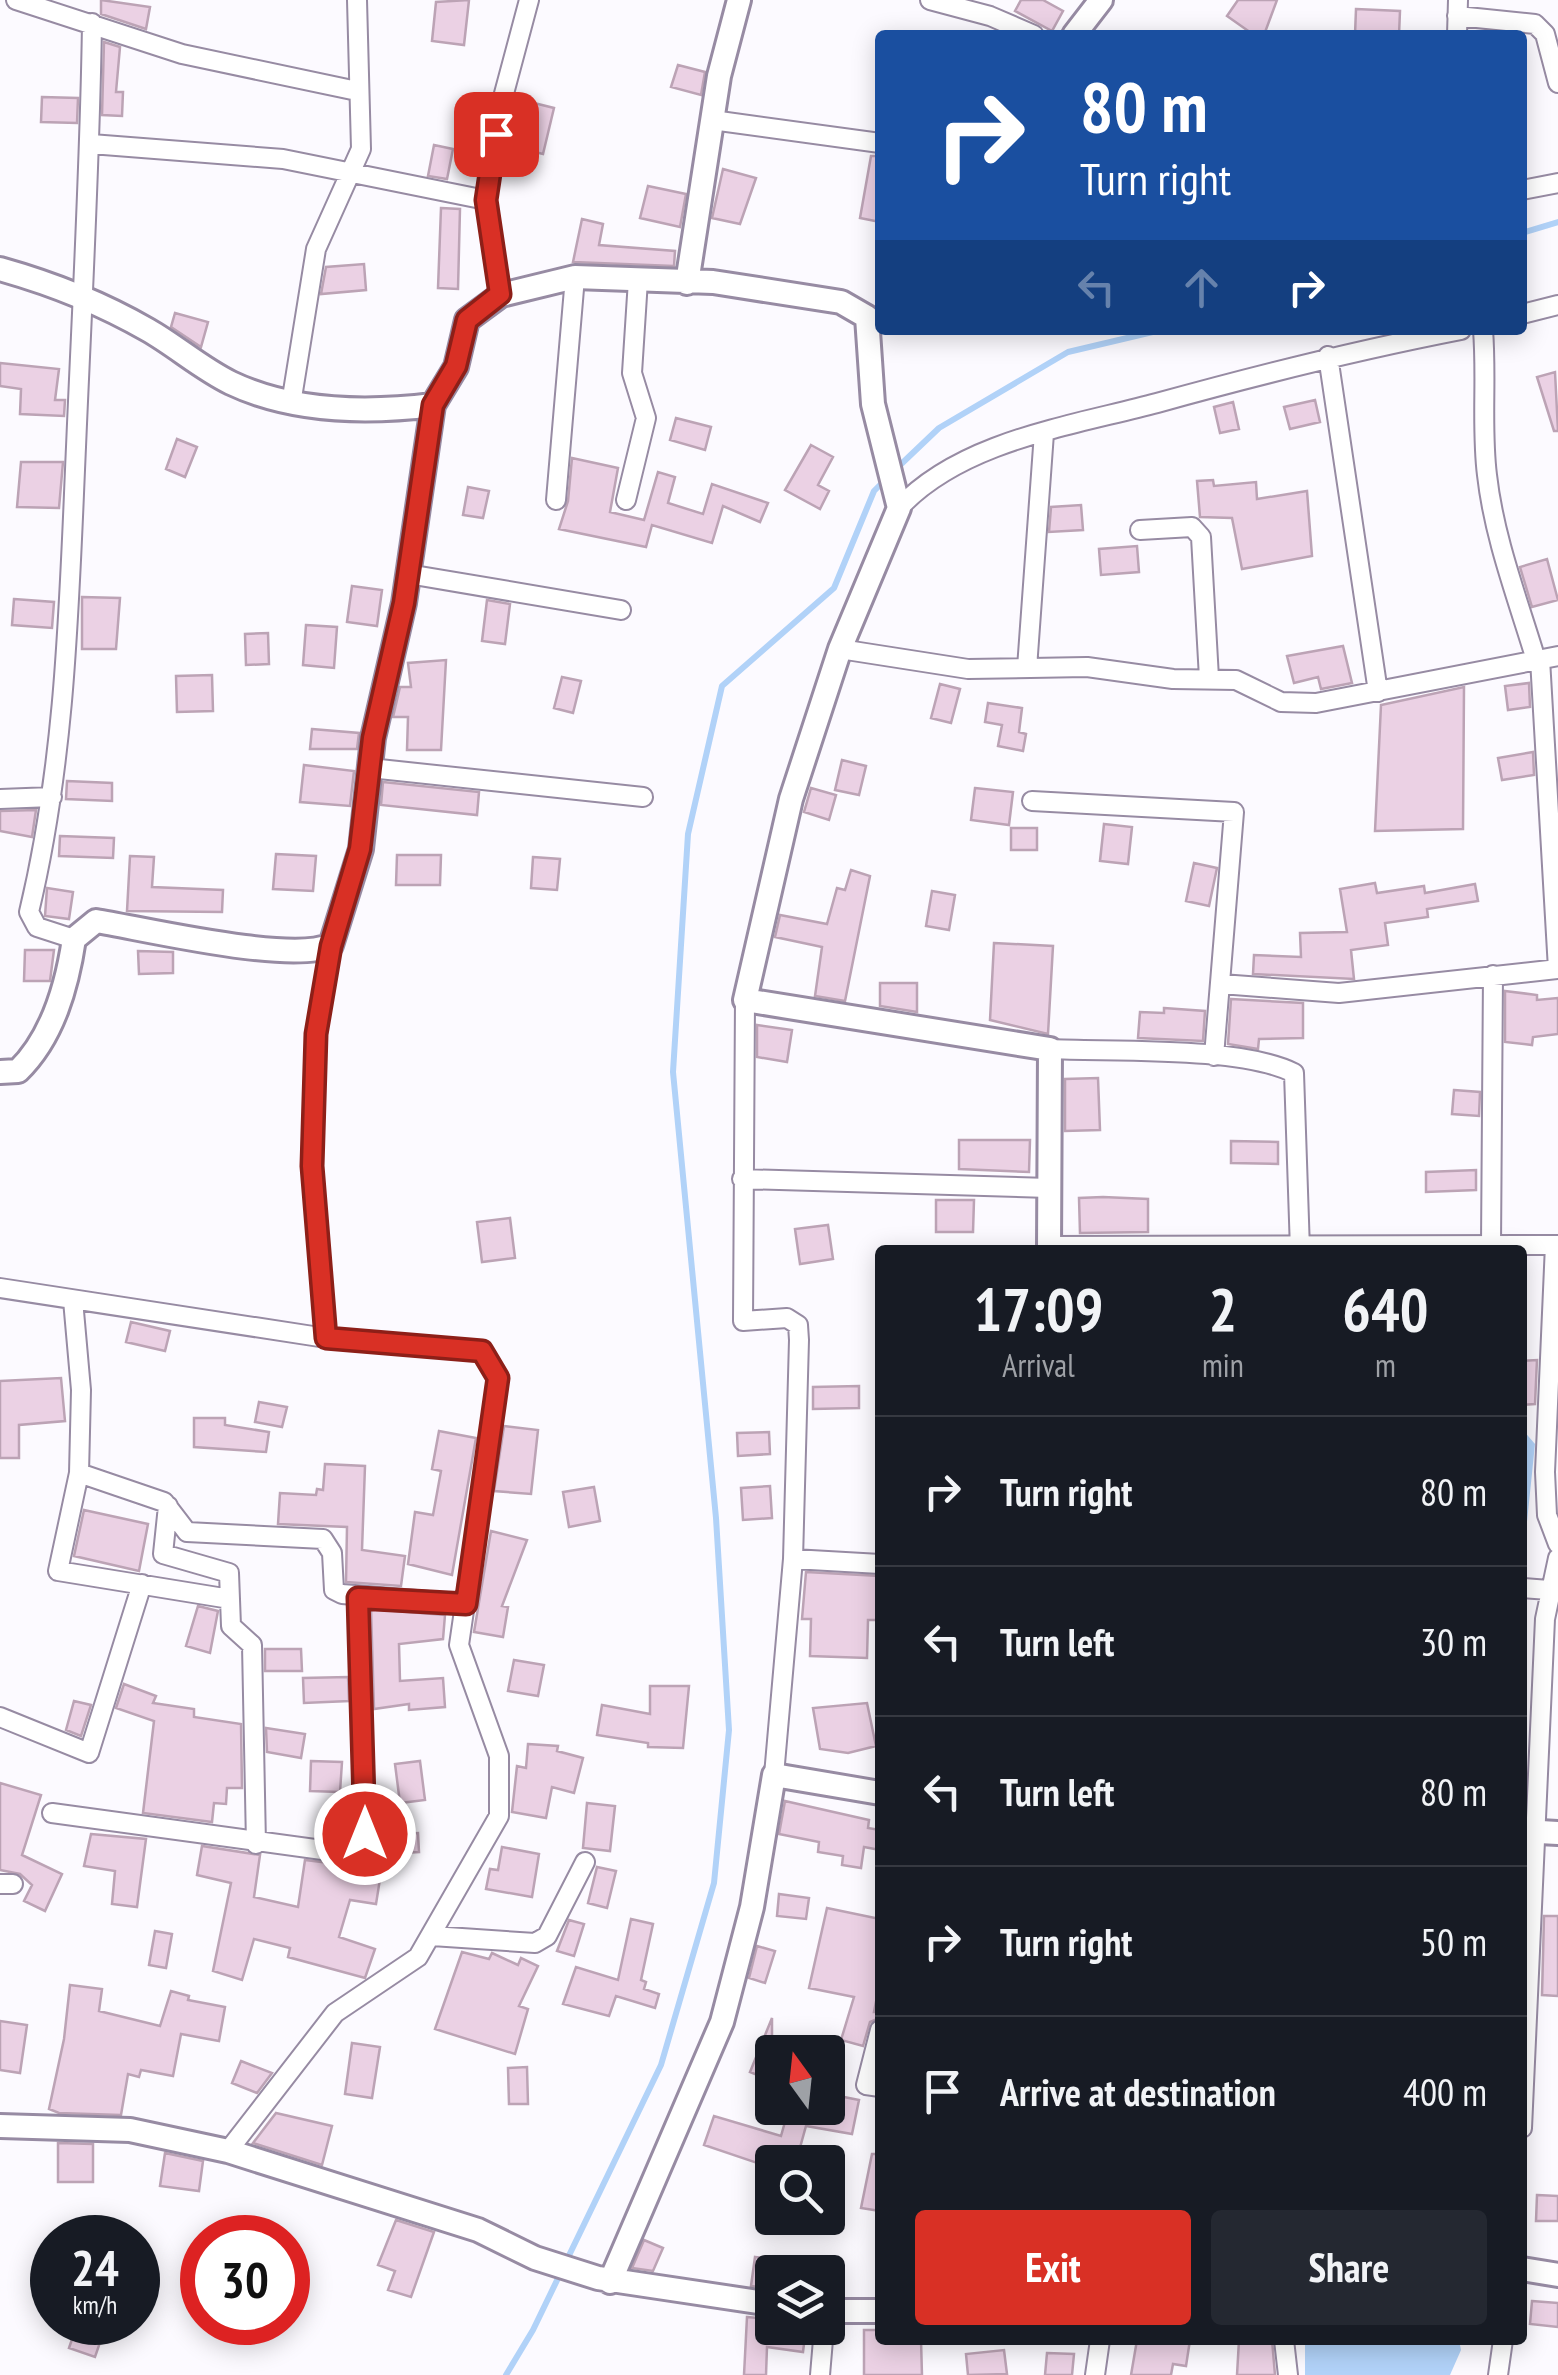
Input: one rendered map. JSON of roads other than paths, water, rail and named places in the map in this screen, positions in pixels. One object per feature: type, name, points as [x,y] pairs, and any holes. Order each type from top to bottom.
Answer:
[{"type":"street","points":[[16,0],[182,54],[357,91]]},
{"type":"street","points":[[291,404],[316,249],[361,149],[357,0]]},
{"type":"street","points":[[500,294],[486,200],[502,101],[529,0]]},
{"type":"street","points":[[687,283],[712,120],[739,0]]},
{"type":"street","points":[[930,0],[990,16],[1022,30]]},
{"type":"street","points":[[1078,30],[1101,0]]},
{"type":"street","points":[[1457,17],[1535,24],[1545,34],[1558,83]]},
{"type":"street","points":[[74,938],[37,928],[29,912],[52,797],[70,648],[92,23]]},
{"type":"street","points":[[712,120],[875,142]]},
{"type":"street","points":[[90,144],[283,158],[486,200]]},
{"type":"street","points":[[1527,189],[1558,184]]},
{"type":"street","points":[[0,269],[145,328],[230,383],[291,404],[400,409],[433,405]]},
{"type":"street","points":[[556,500],[575,277]]},
{"type":"street","points":[[326,1338],[312,1166],[316,1034],[331,946],[360,849],[370,768],[408,574],[433,405],[456,366],[467,320],[500,294],[575,277],[713,282],[874,310],[873,404],[898,508]]},
{"type":"street","points":[[626,500],[646,418],[632,374],[638,280]]},
{"type":"street","points":[[1527,313],[1558,304]]},
{"type":"street","points":[[604,2280],[722,2022],[752,1907],[774,1775],[793,1559],[798,1325],[787,1318],[743,1321],[745,1000],[791,798],[840,649],[898,508],[921,484],[951,466],[1044,433],[1328,356],[1436,335]]},
{"type":"street","points":[[1221,984],[1340,994],[1558,968],[1545,659],[1492,514],[1483,438],[1488,399],[1484,335]]},
{"type":"street","points":[[1328,356],[1378,692]]},
{"type":"street","points":[[1026,668],[1044,433]]},
{"type":"street","points":[[1140,530],[1192,527],[1201,537],[1208,678]]},
{"type":"street","points":[[408,574],[621,610]]},
{"type":"street","points":[[840,649],[968,669],[1087,668],[1174,679],[1236,680],[1281,702],[1316,703],[1545,659]]},
{"type":"street","points":[[370,768],[643,796]]},
{"type":"street","points":[[0,800],[52,797]]},
{"type":"street","points":[[1032,801],[1234,812],[1214,1056]]},
{"type":"street","points":[[0,1072],[18,1071],[36,1053],[68,982],[74,938],[96,921],[316,953],[331,946]]},
{"type":"street","points":[[1493,975],[1491,1245],[1557,1245],[1546,1472],[1548,1515],[1558,1544]]},
{"type":"street","points":[[745,1000],[1050,1049],[1214,1056],[1279,1065],[1294,1073],[1300,1245]]},
{"type":"street","points":[[1049,1245],[1050,1049]]},
{"type":"street","points":[[742,1179],[1049,1188]]},
{"type":"street","points":[[0,1288],[326,1338],[482,1351],[498,1378],[460,1644],[499,1756],[499,1816],[418,1957],[335,2013],[228,2151]]},
{"type":"street","points":[[73,1300],[81,1390],[79,1473],[58,1571],[230,1599]]},
{"type":"street","points":[[79,1473],[158,1498],[187,1532],[323,1539],[332,1553],[334,1590],[358,1598],[466,1604]]},
{"type":"street","points":[[168,1506],[163,1554],[229,1573],[231,1626],[252,1645],[256,1844]]},
{"type":"street","points":[[1527,2046],[1549,1590],[1558,1558]]},
{"type":"street","points":[[793,1559],[875,1564]]},
{"type":"street","points":[[0,1717],[89,1753],[142,1584]]},
{"type":"street","points":[[1527,1588],[1549,1590]]},
{"type":"street","points":[[52,1813],[256,1844],[366,1856],[358,1598]]},
{"type":"street","points":[[774,1775],[875,1792]]},
{"type":"street","points":[[432,1936],[536,1943],[547,1936],[585,1862]]},
{"type":"street","points":[[875,2050],[866,2085],[875,2086]]},
{"type":"street","points":[[0,2126],[130,2130],[228,2151],[478,2230],[535,2258],[604,2280],[755,2302]]},
{"type":"street","points":[[1527,2270],[1558,2275]]},
{"type":"street","points":[[845,2311],[875,2311]]},
{"type":"street","points":[[820,2375],[823,2345]]},
{"type":"street","points":[[1095,2375],[1099,2345]]},
{"type":"street","points":[[1285,2345],[1288,2375]]},
{"type":"street","points":[[1498,2375],[1503,2345]]},
{"type":"water","points":[[1527,1435],[1535,1444],[1527,1522]]},
{"type":"water","points":[[1305,2345],[1460,2345],[1461,2350],[1450,2375],[1305,2375]]},
{"type":"waterway","points":[[1527,231],[1558,222]]},
{"type":"waterway","points":[[897,468],[939,428],[1068,352],[1140,335]]},
{"type":"waterway","points":[[506,2375],[533,2330],[661,2065],[714,1883],[729,1730],[716,1518],[673,1072],[688,834],[722,686],[834,588],[874,491],[884,481]]}]
